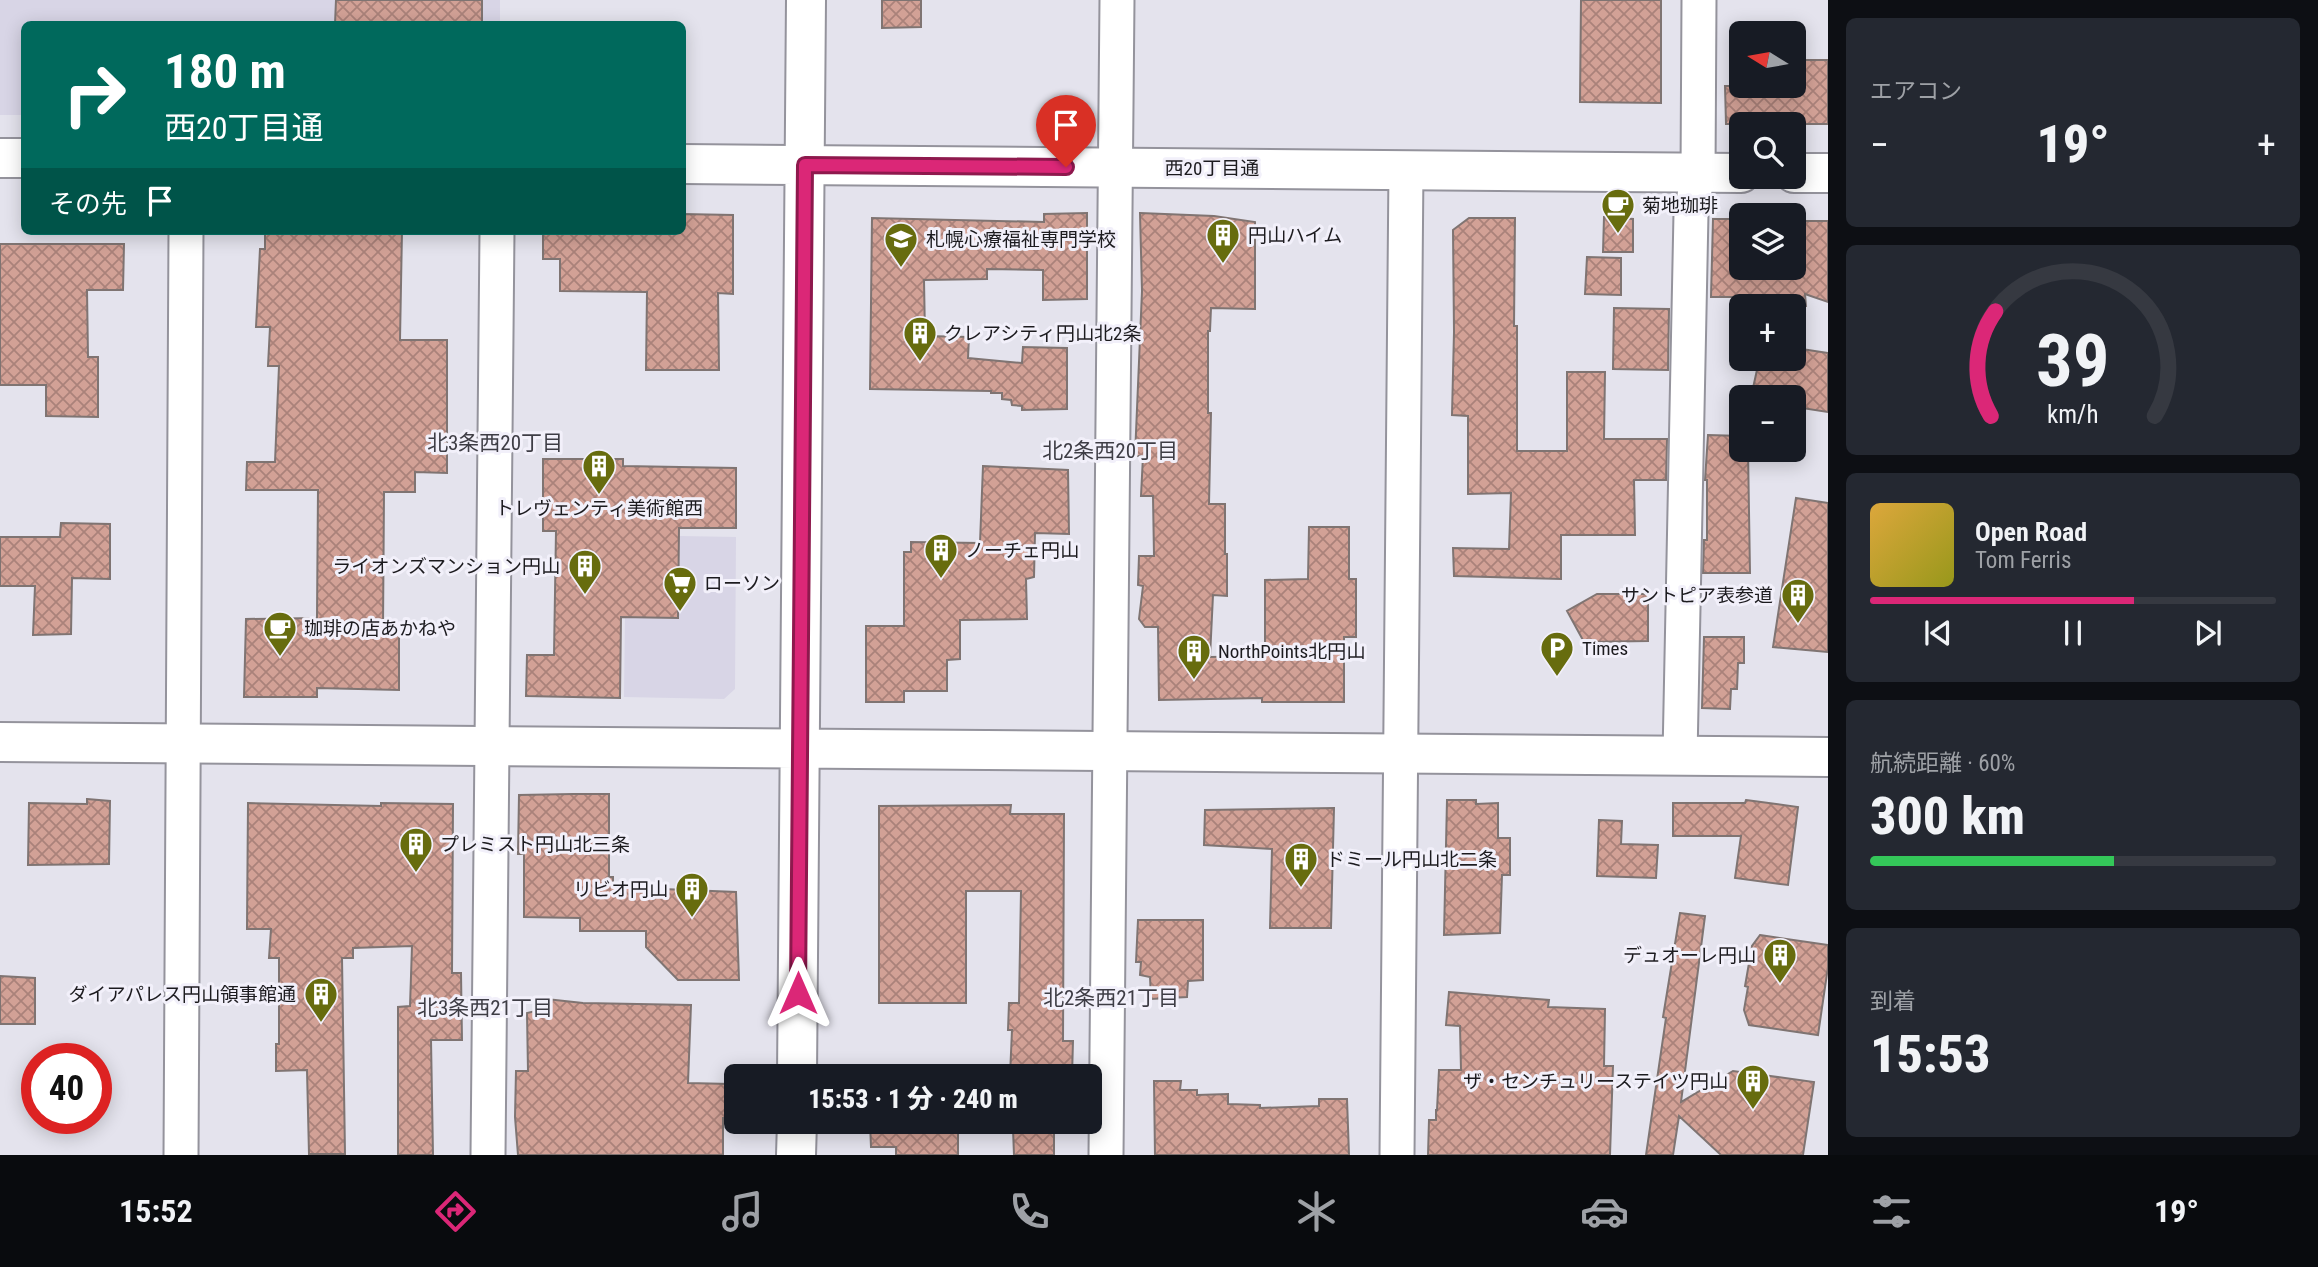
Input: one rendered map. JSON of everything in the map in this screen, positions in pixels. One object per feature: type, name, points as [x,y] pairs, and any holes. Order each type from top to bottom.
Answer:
[{"type":"street","points":[[797,1064],[806,0]]},
{"type":"street","points":[[1106,1155],[1117,0]]},
{"type":"street","points":[[1680,756],[1691,213],[1698,173],[1699,0]]},
{"type":"street","points":[[0,158],[21,158]]},
{"type":"street","name":"西20丁目通","points":[[686,164],[1729,173]]},
{"type":"street","points":[[1397,1155],[1406,169]]},
{"type":"street","points":[[1806,173],[1828,173]]},
{"type":"street","points":[[181,1155],[186,235]]},
{"type":"street","points":[[488,1155],[497,235]]},
{"type":"street","points":[[0,742],[1828,757]]},
{"type":"street","points":[[796,1155],[797,1134]]},
{"type":"shaded area","points":[[0,0],[500,0],[500,21],[21,21],[21,115],[0,115]]},
{"type":"shaded area","name":"ローソン","points":[[626,535],[736,537],[735,689],[724,699],[624,697]]},
{"type":"building","points":[[336,0],[482,0],[482,21],[335,21]]},
{"type":"building","points":[[882,0],[921,0],[921,27],[882,28]]},
{"type":"building","points":[[1581,0],[1661,0],[1661,103],[1580,102]]},
{"type":"building","points":[[1806,60],[1828,60],[1828,124],[1806,124],[1806,112],[1729,112],[1729,124],[1726,124],[1725,86],[1729,86],[1729,98],[1806,98]]},
{"type":"building","points":[[1087,213],[1087,299],[1043,300],[1043,270],[987,269],[987,279],[924,280],[925,336],[969,337],[968,358],[1022,363],[1023,347],[1067,348],[1067,409],[1022,410],[1022,406],[1012,405],[1011,400],[1002,399],[1002,393],[991,391],[870,389],[872,218],[1044,222],[1044,214]]},
{"type":"building","points":[[1140,213],[1214,216],[1255,222],[1255,309],[1211,308],[1208,331],[1208,413],[1211,413],[1209,504],[1225,504],[1227,554],[1227,596],[1213,595],[1210,657],[1263,656],[1265,580],[1308,579],[1309,527],[1349,527],[1349,579],[1356,579],[1356,637],[1344,637],[1344,702],[1262,702],[1262,698],[1159,700],[1158,627],[1145,627],[1139,619],[1143,586],[1138,585],[1139,556],[1154,556],[1153,496],[1141,496],[1143,456],[1135,456],[1142,291]]},
{"type":"building","points":[[686,214],[733,215],[733,294],[718,293],[719,370],[646,370],[647,292],[560,291],[560,259],[543,259],[543,235],[686,235]]},
{"type":"building","name":"菊地珈琲","points":[[1604,217],[1633,219],[1633,252],[1603,252]]},
{"type":"building","points":[[1469,218],[1515,218],[1517,451],[1567,451],[1567,372],[1605,372],[1604,439],[1667,439],[1666,480],[1634,480],[1635,535],[1561,535],[1561,579],[1454,576],[1453,548],[1509,549],[1511,493],[1468,494],[1468,416],[1452,415],[1453,230]]},
{"type":"building","points":[[1713,219],[1729,219],[1729,280],[1806,280],[1806,221],[1828,221],[1828,302],[1806,294],[1729,294],[1729,297],[1711,297]]},
{"type":"building","points":[[265,235],[402,235],[400,340],[447,340],[447,473],[415,472],[415,492],[384,492],[383,628],[399,628],[399,690],[317,688],[317,697],[244,697],[246,619],[317,618],[318,490],[246,490],[247,462],[275,462],[279,366],[268,366],[270,327],[256,327],[260,249],[265,249]]},
{"type":"building","points":[[0,244],[124,244],[123,290],[87,290],[88,357],[98,357],[98,417],[46,416],[46,385],[0,385]]},
{"type":"building","points":[[1587,257],[1621,258],[1621,295],[1585,294]]},
{"type":"building","points":[[1614,308],[1669,309],[1668,370],[1613,369]]},
{"type":"building","points":[[1806,350],[1828,353],[1828,412],[1806,409],[1806,385],[1754,385],[1757,371],[1806,371]]},
{"type":"building","points":[[1708,435],[1729,436],[1729,462],[1748,462],[1750,573],[1703,573],[1704,540],[1707,540],[1705,480]]},
{"type":"building","points":[[543,459],[623,459],[623,466],[736,468],[736,528],[679,528],[678,618],[621,617],[620,698],[526,696],[527,655],[554,655],[556,531],[543,531]]},
{"type":"building","points":[[983,466],[1068,470],[1069,534],[1035,533],[1034,577],[1026,579],[1027,619],[960,620],[960,659],[947,660],[947,691],[904,691],[904,702],[866,702],[866,626],[904,626],[904,552],[911,552],[911,542],[980,543]]},
{"type":"building","points":[[1796,498],[1828,503],[1828,652],[1773,647]]},
{"type":"building","points":[[61,523],[110,524],[110,579],[72,578],[71,634],[33,635],[35,586],[0,586],[0,537],[60,537]]},
{"type":"building","points":[[1597,594],[1648,594],[1648,641],[1584,642],[1567,611]]},
{"type":"building","points":[[1704,637],[1744,637],[1744,663],[1738,663],[1737,689],[1731,689],[1730,709],[1702,708]]},
{"type":"building","points":[[609,794],[609,877],[613,877],[613,887],[736,892],[739,980],[678,980],[646,947],[646,931],[580,931],[580,918],[524,917],[524,854],[518,854],[519,795]]},
{"type":"building","points":[[87,799],[110,801],[109,864],[28,865],[29,803],[87,804]]},
{"type":"building","points":[[1447,800],[1476,800],[1476,804],[1498,803],[1498,838],[1510,838],[1510,875],[1502,875],[1500,933],[1444,935]]},
{"type":"building","points":[[1746,800],[1798,807],[1788,885],[1735,878],[1741,836],[1673,836],[1673,803],[1745,803]]},
{"type":"building","points":[[248,803],[381,806],[381,803],[453,804],[452,973],[461,973],[462,1040],[431,1040],[433,1155],[398,1155],[398,1007],[410,1006],[412,946],[353,948],[353,958],[342,958],[345,1154],[309,1154],[307,1070],[276,1071],[276,1044],[279,1044],[279,958],[269,958],[271,929],[247,929]]},
{"type":"building","points":[[1011,805],[1010,814],[1064,814],[1063,1041],[1073,1041],[1072,1064],[1011,1064],[1012,1030],[1008,1030],[1009,1003],[1019,1003],[1021,891],[966,891],[966,1003],[879,1003],[879,806]]},
{"type":"building","name":"ドミール円山北二条","points":[[1334,808],[1331,928],[1270,928],[1272,849],[1204,845],[1205,810]]},
{"type":"building","points":[[1599,820],[1622,821],[1621,844],[1658,845],[1656,878],[1597,876]]},
{"type":"building","points":[[1680,913],[1705,916],[1681,1102],[1733,1071],[1814,1082],[1803,1155],[1721,1155],[1679,1116],[1673,1155],[1646,1155],[1666,1018],[1663,1017]]},
{"type":"building","points":[[1138,920],[1203,920],[1203,980],[1188,981],[1187,997],[1151,999],[1150,977],[1140,975],[1141,962],[1136,962]]},
{"type":"building","name":"デュオーレ円山","points":[[1760,935],[1828,945],[1828,967],[1818,1035],[1749,1025],[1744,1010],[1748,987],[1745,986],[1752,946]]},
{"type":"building","points":[[0,976],[35,978],[35,1024],[0,1024]]},
{"type":"building","points":[[1449,992],[1549,1000],[1548,1007],[1605,1009],[1604,1066],[1613,1066],[1610,1155],[1428,1155],[1429,1120],[1436,1120],[1439,1070],[1461,1070],[1460,1026],[1446,1025]]},
{"type":"building","points":[[537,998],[583,1003],[691,1005],[688,1083],[724,1084],[723,1155],[518,1155],[516,1071],[528,1071],[527,1013],[536,1011]]},
{"type":"building","points":[[1154,1081],[1181,1081],[1180,1090],[1197,1090],[1197,1095],[1228,1094],[1228,1104],[1260,1105],[1260,1108],[1319,1106],[1319,1099],[1347,1099],[1349,1155],[1155,1155]]},
{"type":"building","points":[[870,1134],[958,1134],[958,1155],[896,1155],[896,1147],[871,1147]]},
{"type":"building","points":[[1013,1134],[1054,1134],[1054,1155],[1014,1155]]},
{"type":"place","name":"菊地珈琲","points":[[1618,235]]},
{"type":"place","name":"円山ハイム","points":[[1223,265]]},
{"type":"place","name":"札幌心療福祉専門学校","points":[[901,269]]},
{"type":"place","name":"クレアシティ円山北2条","points":[[920,363]]},
{"type":"place","name":"トレヴェンティ美術館西","points":[[599,496]]},
{"type":"place","name":"ノーチェ円山","points":[[941,580]]},
{"type":"place","name":"ライオンズマンション円山","points":[[585,596]]},
{"type":"place","name":"ローソン","points":[[680,613]]},
{"type":"place","name":"サントピア表参道","points":[[1798,625]]},
{"type":"place","name":"珈琲の店あかねや","points":[[280,658]]},
{"type":"place","name":"Times","points":[[1557,678]]},
{"type":"place","name":"NorthPoints北円山","points":[[1194,681]]},
{"type":"place","name":"プレミスト円山北三条","points":[[416,874]]},
{"type":"place","name":"ドミール円山北二条","points":[[1301,889]]},
{"type":"place","name":"リビオ円山","points":[[692,919]]},
{"type":"place","name":"デュオーレ円山","points":[[1780,985]]},
{"type":"place","name":"ダイアパレス円山領事館通","points":[[321,1024]]},
{"type":"place","name":"ザ・センチュリーステイツ円山","points":[[1753,1111]]},
{"type":"district","name":"北3条西20丁目","points":[[495,443]]},
{"type":"district","name":"北2条西20丁目","points":[[1110,451]]},
{"type":"district","name":"北2条西21丁目","points":[[1111,998]]},
{"type":"district","name":"北3条西21丁目","points":[[485,1008]]},
{"type":"route","points":[[798,993],[805,165],[1066,167]]}]
